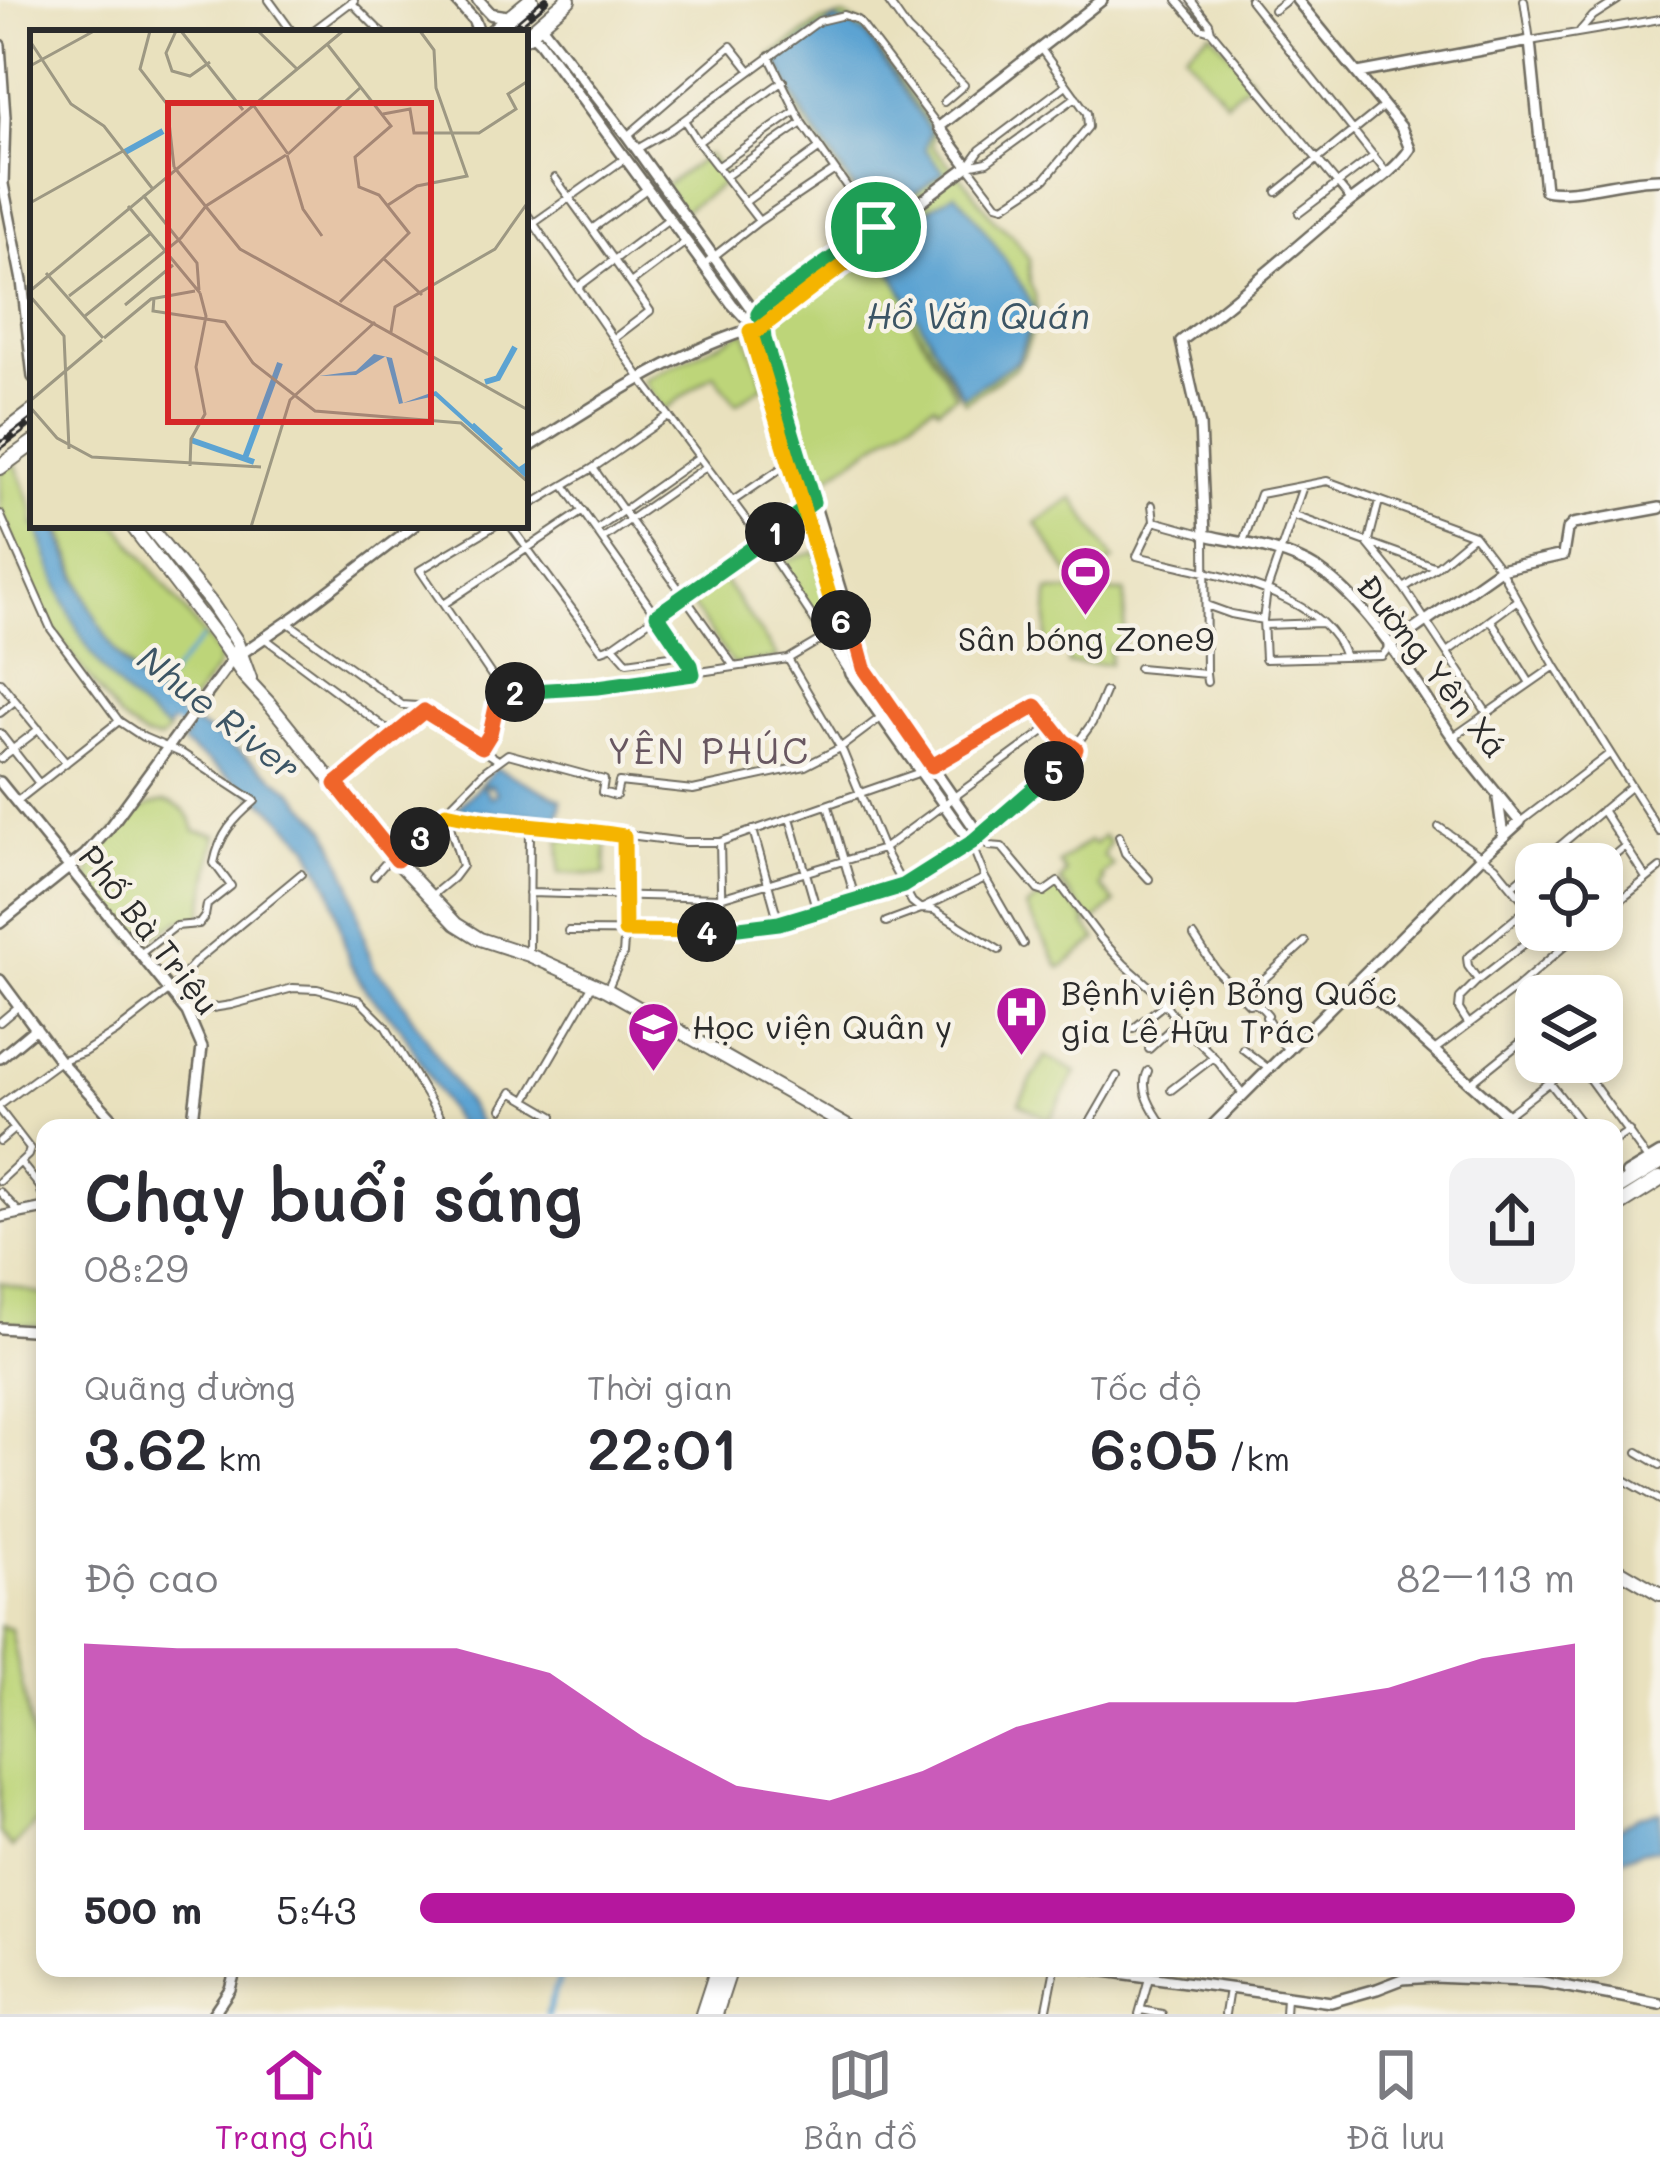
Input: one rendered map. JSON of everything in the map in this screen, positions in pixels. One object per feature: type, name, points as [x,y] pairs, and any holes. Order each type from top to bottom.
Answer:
[{"type":"highway","points":[[495,30],[531,0]]},
{"type":"highway","points":[[528,37],[545,34],[568,0]]},
{"type":"highway","points":[[0,437],[30,415]]},
{"type":"highway","points":[[0,467],[30,445]]},
{"type":"highway","points":[[1623,1182],[1657,1168]]},
{"type":"highway","points":[[1623,1200],[1657,1168]]},
{"type":"highway","points":[[703,2014],[715,1977]]},
{"type":"highway","points":[[715,2014],[727,1977]]},
{"type":"main road","points":[[457,0],[476,27]]},
{"type":"main road","points":[[476,27],[483,5],[499,17],[510,17]]},
{"type":"main road","points":[[134,528],[206,609],[253,685],[394,858],[456,924],[480,939],[608,990],[834,1119]]},
{"type":"main road","points":[[150,528],[170,564]]},
{"type":"main road","points":[[1623,1573],[1660,1594]]},
{"type":"street","points":[[269,0],[291,30]]},
{"type":"street","points":[[886,0],[908,30],[964,85],[944,102]]},
{"type":"street","points":[[939,127],[1102,0]]},
{"type":"street","points":[[1177,0],[1201,28],[1211,31]]},
{"type":"street","points":[[1191,0],[1211,31],[1351,200]]},
{"type":"street","points":[[1250,0],[1387,173]]},
{"type":"street","points":[[1274,10],[1287,0]]},
{"type":"street","points":[[1138,668],[1207,678],[1200,425],[1180,341],[1243,295],[1351,200],[1400,164],[1410,149],[1406,134],[1298,0]]},
{"type":"street","points":[[1524,0],[1545,190],[1562,192],[1660,178]]},
{"type":"street","points":[[1578,33],[1618,0]]},
{"type":"street","points":[[314,30],[353,1],[379,30]]},
{"type":"street","points":[[534,223],[828,17],[844,15],[858,20],[997,204],[1010,204],[1045,179],[1088,127],[1087,113],[1041,49]]},
{"type":"street","points":[[1358,73],[1660,19]]},
{"type":"street","points":[[545,34],[637,149],[753,322],[808,505],[851,674]]},
{"type":"street","points":[[545,34],[626,158],[687,241],[708,260]]},
{"type":"street","points":[[0,45],[3,184],[30,348]]},
{"type":"street","points":[[627,136],[731,46],[750,70]]},
{"type":"street","points":[[770,56],[802,123],[881,231]]},
{"type":"street","points":[[698,142],[782,81]]},
{"type":"street","points":[[528,449],[642,380],[753,322],[952,179],[980,151],[1067,84]]},
{"type":"street","points":[[968,166],[987,162],[1076,97]]},
{"type":"street","points":[[1277,192],[1384,106]]},
{"type":"street","points":[[718,166],[796,111]]},
{"type":"street","points":[[1023,118],[1032,129]]},
{"type":"street","points":[[684,120],[759,221]]},
{"type":"street","points":[[726,176],[802,123]]},
{"type":"street","points":[[756,140],[763,150]]},
{"type":"street","points":[[746,202],[820,148]]},
{"type":"street","points":[[1299,213],[1374,156]]},
{"type":"street","points":[[708,260],[835,170]]},
{"type":"street","points":[[554,178],[650,311],[614,338]]},
{"type":"street","points":[[592,229],[648,188]]},
{"type":"street","points":[[528,215],[920,772],[949,801]]},
{"type":"street","points":[[578,286],[670,218]]},
{"type":"street","points":[[631,283],[687,241]]},
{"type":"street","points":[[753,322],[790,463],[850,616],[864,668],[932,766],[975,840],[985,878],[1023,944]]},
{"type":"street","points":[[528,506],[669,416]]},
{"type":"street","points":[[596,530],[699,458]]},
{"type":"street","points":[[732,501],[790,463]]},
{"type":"street","points":[[602,538],[706,467]]},
{"type":"street","points":[[593,468],[733,665]]},
{"type":"street","points":[[1243,543],[1260,494],[1327,481],[1474,535],[1500,569],[1660,832]]},
{"type":"street","points":[[564,485],[684,654],[693,674]]},
{"type":"street","points":[[1303,486],[1267,590],[1264,659],[1382,656],[1389,646],[1500,569],[1563,555],[1567,530],[1573,524],[1660,508]]},
{"type":"street","points":[[1368,544],[1379,499]]},
{"type":"street","points":[[512,528],[602,650],[762,542],[808,505]]},
{"type":"street","points":[[1152,505],[1154,521],[1137,556],[1292,600],[1321,623],[1341,645],[1345,657]]},
{"type":"street","points":[[444,604],[583,512]]},
{"type":"street","points":[[0,514],[51,629],[119,721],[143,737],[170,745],[255,801],[227,825],[217,845],[214,863],[231,886],[207,905],[199,924],[176,926],[140,954]]},
{"type":"street","points":[[1292,515],[1436,567]]},
{"type":"street","name":"Đường Yên Xá","points":[[1154,521],[1279,553],[1317,568],[1371,621],[1520,822]]},
{"type":"street","points":[[0,923],[85,855],[237,655],[378,560],[413,528]]},
{"type":"street","points":[[491,528],[420,570],[500,688],[509,692],[575,689],[788,658],[850,616]]},
{"type":"street","points":[[1404,588],[1474,535]]},
{"type":"street","points":[[1368,544],[1404,588],[1486,713]]},
{"type":"street","points":[[1447,652],[1516,601]]},
{"type":"street","points":[[1206,605],[1264,623],[1321,623]]},
{"type":"street","points":[[1491,620],[1530,682]]},
{"type":"street","points":[[287,622],[402,705],[417,706],[498,760]]},
{"type":"street","points":[[263,638],[396,736]]},
{"type":"street","points":[[613,646],[627,662],[684,654]]},
{"type":"street","points":[[788,658],[840,748],[883,849],[913,902],[999,950]]},
{"type":"street","points":[[1453,737],[1555,665]]},
{"type":"street","points":[[0,682],[66,764]]},
{"type":"street","points":[[482,747],[490,734],[500,688]]},
{"type":"street","points":[[568,931],[722,932],[779,923],[903,886],[975,840],[1076,749],[1105,692]]},
{"type":"street","points":[[0,713],[15,701]]},
{"type":"street","points":[[446,813],[624,836],[720,842],[920,772],[1036,706],[1076,749]]},
{"type":"street","points":[[374,876],[508,754],[604,780],[602,792],[616,796],[619,782],[693,790],[805,766],[840,748],[892,709]]},
{"type":"street","points":[[336,784],[424,711]]},
{"type":"street","points":[[16,802],[119,721]]},
{"type":"street","points":[[529,893],[719,898],[883,849],[1051,726]]},
{"type":"street","points":[[0,759],[39,729]]},
{"type":"street","points":[[0,733],[39,783]]},
{"type":"street","points":[[1220,1119],[1480,857],[1609,754]]},
{"type":"street","name":"Phố Bà Triệu","points":[[0,782],[187,1012],[202,1047],[193,1119]]},
{"type":"street","points":[[1564,843],[1630,787]]},
{"type":"street","name":"Đường Yên Xá","points":[[1497,794],[1503,837]]},
{"type":"street","points":[[828,806],[856,901]]},
{"type":"street","points":[[1602,810],[1646,878]]},
{"type":"street","points":[[430,897],[462,866],[446,813]]},
{"type":"street","points":[[790,818],[818,911]]},
{"type":"street","points":[[529,955],[530,824]]},
{"type":"street","points":[[1439,827],[1495,866],[1515,890]]},
{"type":"street","points":[[753,830],[779,923]]},
{"type":"street","points":[[608,990],[623,954],[624,836]]},
{"type":"street","points":[[1119,836],[1125,853],[1149,879]]},
{"type":"street","points":[[975,840],[1002,847],[1038,890],[1044,892],[1058,882],[1101,939],[1158,994],[1244,1096]]},
{"type":"street","points":[[720,842],[722,932]]},
{"type":"street","points":[[79,881],[85,855]]},
{"type":"street","points":[[1623,897],[1660,868]]},
{"type":"street","points":[[0,1181],[30,1149],[0,1108],[60,1061],[116,1032],[301,874]]},
{"type":"street","points":[[886,922],[985,878]]},
{"type":"street","points":[[1478,980],[1467,958],[1515,918]]},
{"type":"street","points":[[1194,936],[1216,970],[1249,1004],[1264,1010],[1268,1026],[1289,1051]]},
{"type":"street","points":[[1243,998],[1305,941]]},
{"type":"street","points":[[1468,1022],[1458,1002],[1517,951]]},
{"type":"street","points":[[1433,1051],[1558,951]]},
{"type":"street","points":[[0,980],[60,1061],[113,1119]]},
{"type":"street","points":[[1357,982],[1510,1119]]},
{"type":"street","points":[[526,1100],[593,983]]},
{"type":"street","points":[[187,1012],[293,988],[359,1000],[385,1026],[441,1119]]},
{"type":"street","points":[[1133,1029],[1164,1004]]},
{"type":"street","points":[[0,1022],[19,1006]]},
{"type":"street","points":[[1148,1049],[1178,1022]]},
{"type":"street","points":[[0,1058],[36,1028]]},
{"type":"street","points":[[1469,1084],[1515,1047]]},
{"type":"street","points":[[1243,1049],[1270,1070]]},
{"type":"street","points":[[1172,1090],[1214,1057]]},
{"type":"street","points":[[1148,1071],[1145,1093],[1160,1119]]},
{"type":"street","points":[[1093,1119],[1117,1076]]},
{"type":"street","points":[[1506,1116],[1550,1083],[1578,1119]]},
{"type":"street","points":[[1592,1083],[1620,1119]]},
{"type":"street","points":[[502,1109],[512,1092],[554,1116]]},
{"type":"street","points":[[1623,1123],[1657,1168]]},
{"type":"street","points":[[0,1141],[14,1129]]},
{"type":"street","points":[[1623,1135],[1629,1131]]},
{"type":"street","points":[[20,1163],[36,1181]]},
{"type":"street","points":[[0,1192],[20,1213]]},
{"type":"street","points":[[0,1217],[36,1209]]},
{"type":"street","points":[[0,1328],[36,1330]]},
{"type":"street","points":[[1638,1453],[1660,1465]]},
{"type":"street","points":[[1624,1479],[1660,1500]]},
{"type":"street","points":[[213,2014],[233,1977]]},
{"type":"street","points":[[1046,2014],[1053,1977]]},
{"type":"street","points":[[1142,1977],[1331,2002],[1403,1978],[1542,1982],[1660,2004]]},
{"type":"street","points":[[1149,1978],[1140,2012],[1162,2014]]},
{"type":"street","points":[[1225,2014],[1229,1988]]},
{"type":"street","points":[[1285,2014],[1286,1996]]},
{"type":"street","points":[[1341,2000],[1343,2014]]},
{"type":"green space","points":[[844,16],[861,24],[934,129],[932,146],[1029,259],[1037,320],[1015,368],[965,402],[899,300],[956,395],[938,408],[934,404],[816,485],[763,327],[868,250],[872,256],[886,246],[802,119],[770,57],[820,22]]},
{"type":"green space","points":[[1211,32],[1252,79],[1226,102],[1185,53]]},
{"type":"green space","points":[[708,155],[729,180],[682,212],[664,186]]},
{"type":"green space","points":[[745,331],[765,385],[736,404],[714,374],[664,410],[643,380]]},
{"type":"green space","points":[[15,463],[30,502],[30,528],[39,528],[84,640],[118,685],[169,731],[160,740],[144,737],[120,719],[52,628],[0,509],[0,470]]},
{"type":"green space","points":[[1073,498],[1114,560],[1076,585],[1036,523]]},
{"type":"green space","points":[[61,528],[120,528],[219,658],[217,668],[183,714],[114,648],[83,588]]},
{"type":"green space","points":[[816,552],[836,621],[825,635],[778,563]]},
{"type":"green space","points":[[718,572],[778,658],[733,665],[685,595]]},
{"type":"green space","name":"Sân bóng Zone9","points":[[1048,591],[1125,592],[1124,646],[1110,647],[1110,664],[1068,664],[1068,644],[1046,644]]},
{"type":"green space","points":[[166,802],[185,812],[195,831],[216,835],[201,919],[180,920],[152,939],[133,941],[87,885],[90,870],[117,829],[145,808]]},
{"type":"green space","points":[[1103,836],[1110,842],[1103,855],[1113,866],[1101,877],[1100,886],[1115,903],[1092,923],[1060,881],[1066,873],[1059,863]]},
{"type":"green space","points":[[560,839],[606,840],[605,875],[559,873]]},
{"type":"green space","points":[[1057,885],[1097,940],[1060,968],[1026,908]]},
{"type":"green space","points":[[1045,1056],[1076,1072],[1051,1119],[1019,1103]]},
{"type":"green space","points":[[0,1282],[36,1293],[36,1326],[0,1322]]},
{"type":"green space","points":[[0,1626],[11,1629],[36,1754],[36,1823],[12,1848],[0,1833]]},
{"type":"water","name":"Hồ Văn Quán","points":[[834,20],[866,35],[930,131],[925,149],[944,172],[877,221],[805,116],[776,59]]},
{"type":"water","name":"Hồ Văn Quán","points":[[955,193],[999,252],[1035,314],[1018,360],[966,395],[892,273],[899,251],[890,238]]},
{"type":"water","points":[[38,528],[57,528],[110,643],[135,677],[179,713],[167,729],[140,709],[99,664],[58,585]]},
{"type":"water","points":[[196,724],[291,790],[328,830],[351,884],[375,970],[391,984],[477,1119],[454,1119],[400,1026],[367,992],[349,962],[331,890],[308,845],[270,807],[182,743]]},
{"type":"water","points":[[496,768],[561,800],[559,817],[456,810],[481,784],[491,798],[497,793],[483,782]]},
{"type":"water","points":[[1660,1812],[1660,1849],[1623,1858],[1623,1826]]},
{"type":"waterway","points":[[160,700],[163,685],[202,638]]},
{"type":"waterway","name":"Nhue River","points":[[165,712],[201,737]]},
{"type":"waterway","points":[[547,2014],[560,1977]]},
{"type":"railway","points":[[511,30],[546,0]]},
{"type":"railway","points":[[0,446],[30,423]]},
{"type":"place","name":"Sân bóng Zone9","points":[[1086,618]]},
{"type":"place","name":"Bệnh viện Bỏng Quốc gia Lê Hữu Trác","points":[[1022,1058]]},
{"type":"place","name":"Học viện Quân y","points":[[653,1073]]},
{"type":"district","name":"YÊN PHÚC","points":[[709,751]]},
{"type":"route","points":[[876,227],[758,314],[762,319],[761,327],[764,339],[813,502],[804,509],[762,542],[657,615],[693,674],[575,689],[509,692],[500,688],[490,734],[482,747],[424,711],[336,784],[397,860],[446,813],[624,836],[625,931],[722,932],[779,923],[903,886],[980,836],[1076,749],[1036,706],[932,766],[864,668],[850,616],[837,621],[804,509],[753,344],[750,331],[758,330],[761,327],[762,325],[883,237],[886,228],[876,227]]}]
